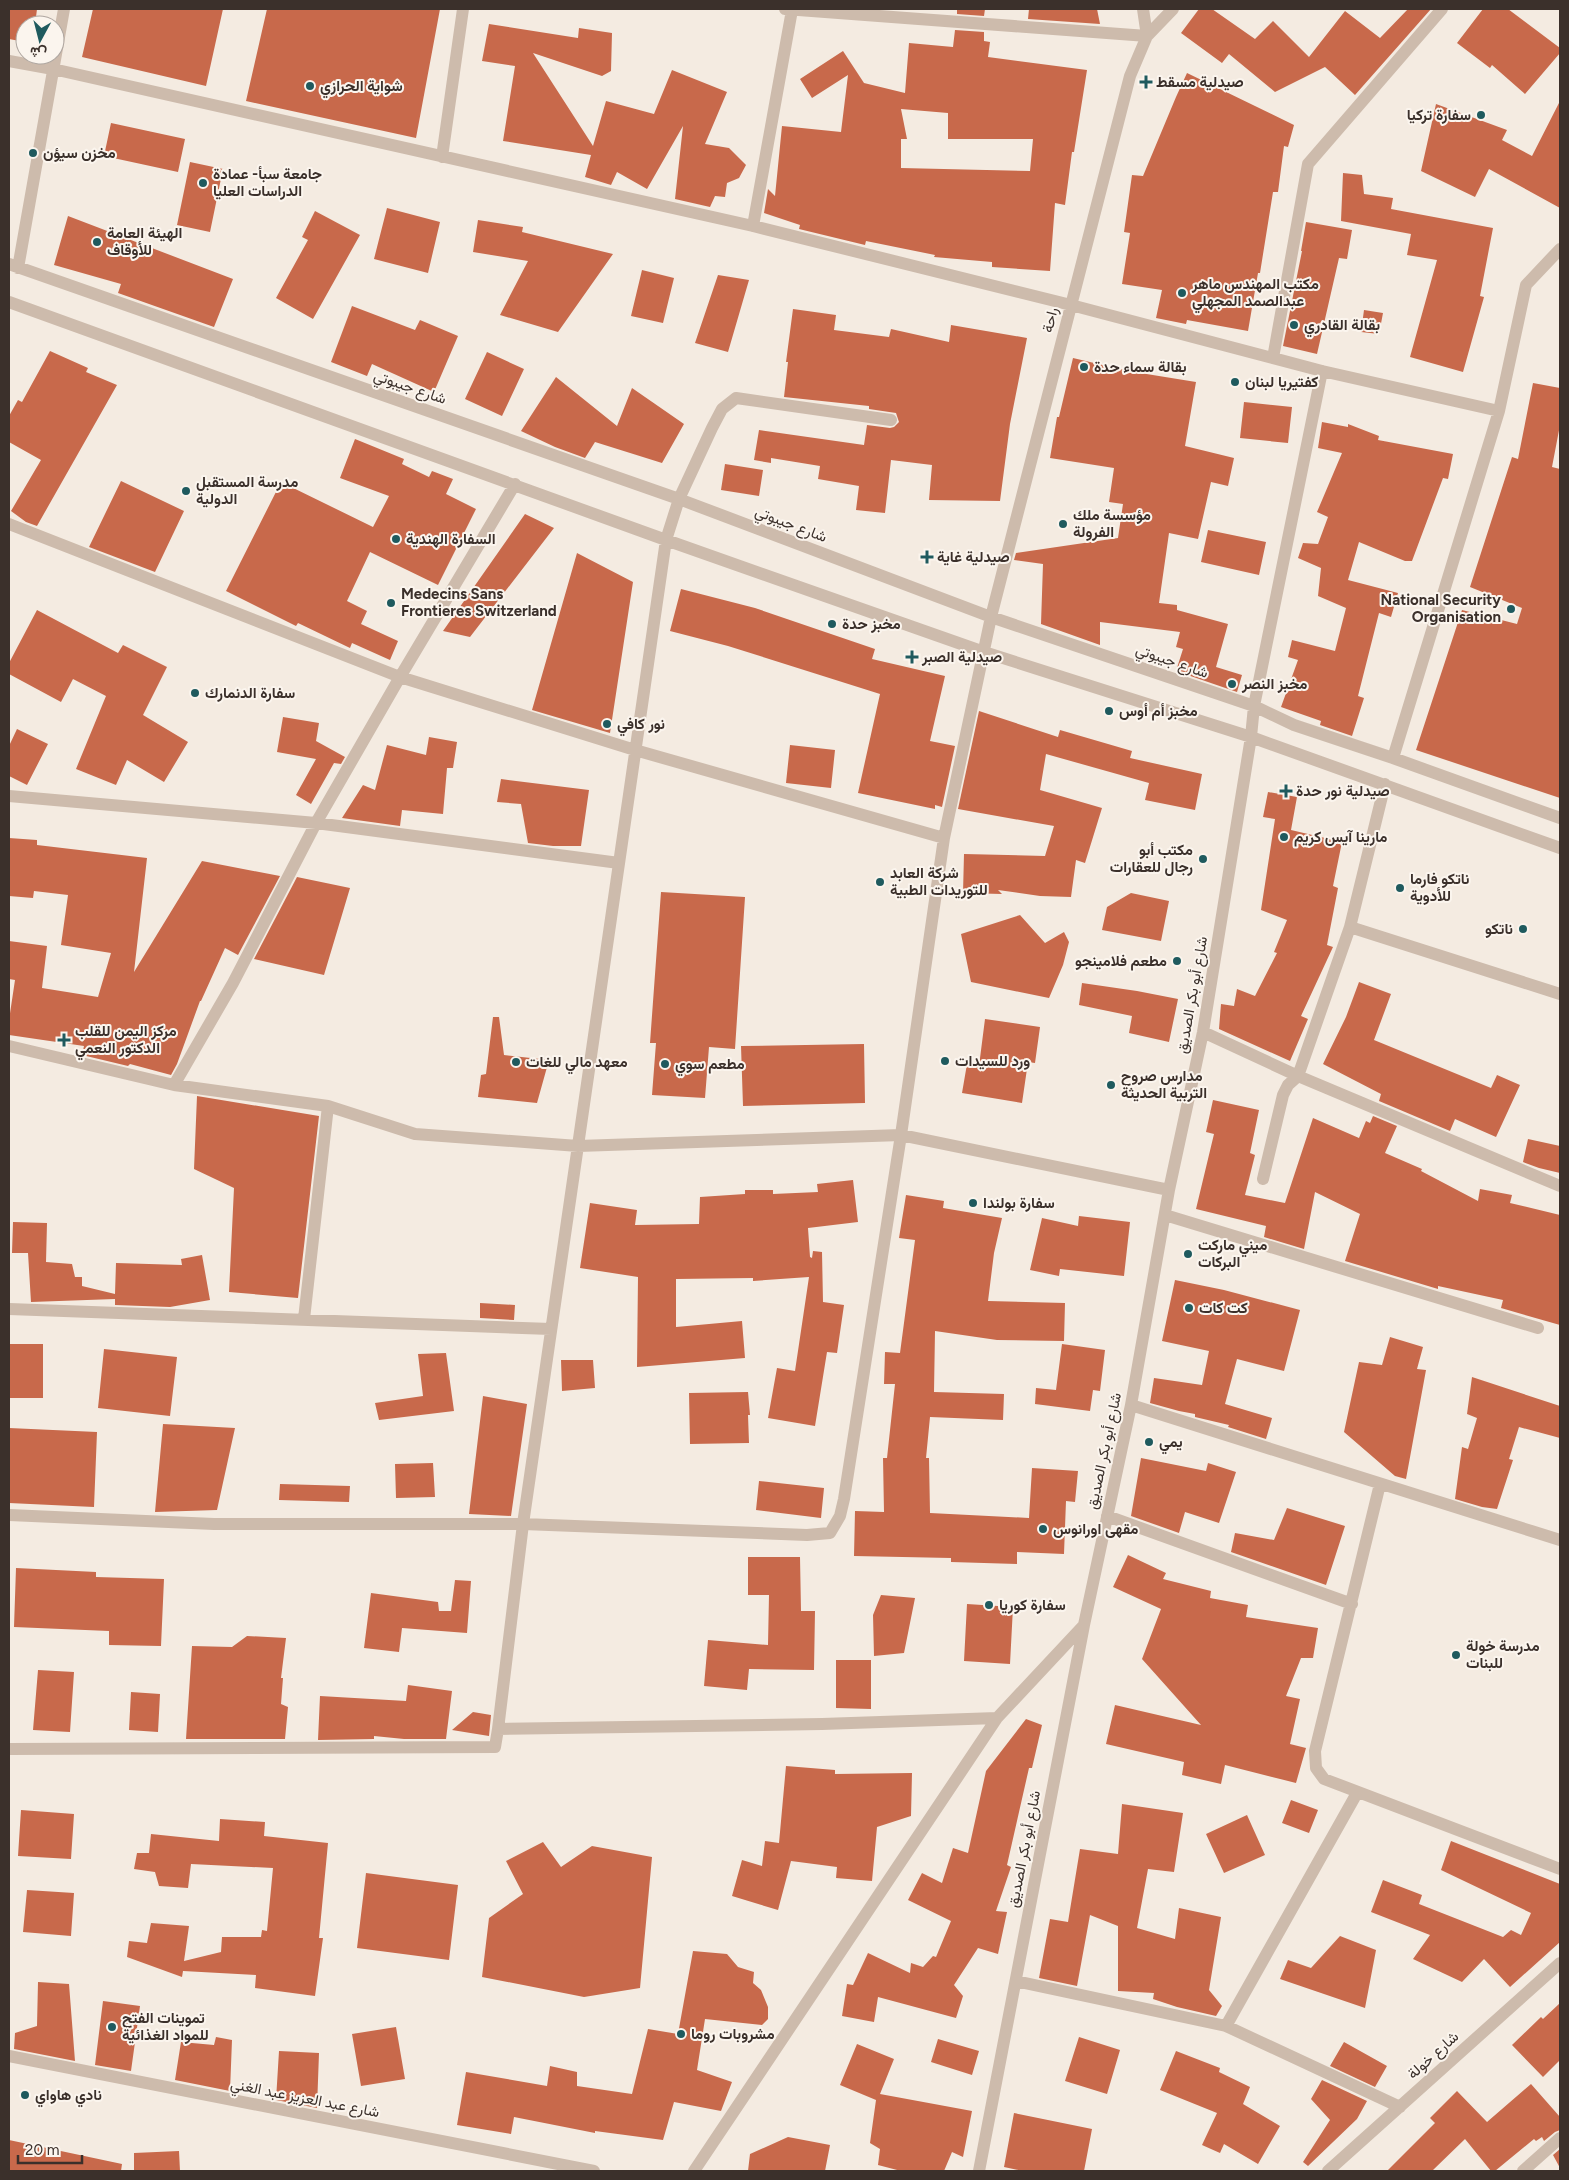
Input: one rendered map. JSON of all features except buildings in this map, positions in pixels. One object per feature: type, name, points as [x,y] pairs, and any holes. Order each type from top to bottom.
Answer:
[{"type":"street","points":[[13,266],[64,9]]},
{"type":"street","points":[[442,157],[463,9]]},
{"type":"street","points":[[753,226],[789,9],[1147,36],[1143,9]]},
{"type":"street","name":"راحة","points":[[523,1524],[807,1535],[830,1532],[840,1516],[901,1135],[944,838],[991,617],[1130,76],[1147,36],[1174,9]]},
{"type":"street","points":[[1273,358],[1308,164],[1442,9]]},
{"type":"street","points":[[9,61],[53,69],[753,226],[1071,305],[1322,371],[1499,411]]},
{"type":"street","points":[[1393,758],[1499,411],[1526,285],[1560,249]]},
{"type":"street","name":"شارع جيبوتي","points":[[13,266],[679,499],[991,617],[1254,706],[1294,725],[1393,758],[1560,818]]},
{"type":"street","points":[[9,302],[666,540],[984,652],[1251,737],[1560,848]]},
{"type":"street","name":"شارع أبو بكر الصديق","points":[[979,2171],[1084,1625],[1131,1405],[1169,1190],[1203,1032],[1251,737],[1254,706],[1322,371]]},
{"type":"street","points":[[9,1749],[495,1747],[523,1524],[666,540],[679,499],[722,409],[736,398],[891,420]]},
{"type":"street","points":[[174,1084],[233,983],[316,823],[515,484]]},
{"type":"street","points":[[9,524],[400,677],[635,750],[944,838]]},
{"type":"street","points":[[1263,1179],[1283,1095],[1288,1085],[1298,1076],[1350,927],[1385,784]]},
{"type":"street","points":[[9,796],[316,823],[619,863]]},
{"type":"street","points":[[1350,927],[1560,994]]},
{"type":"street","points":[[1203,1032],[1298,1076],[1560,1186]]},
{"type":"street","points":[[9,1046],[174,1084],[328,1106],[414,1134],[578,1146],[901,1135],[1169,1190]]},
{"type":"street","points":[[304,1319],[328,1106]]},
{"type":"street","points":[[1165,1215],[1538,1328]]},
{"type":"street","points":[[9,1309],[551,1329]]},
{"type":"street","points":[[1131,1405],[1560,1540]]},
{"type":"street","points":[[1380,1484],[1316,1750],[1316,1768],[1324,1779],[1357,1793],[1560,1869]]},
{"type":"street","points":[[9,1516],[214,1524],[523,1524]]},
{"type":"street","points":[[1106,1516],[1352,1604]]},
{"type":"street","points":[[694,2171],[997,1718],[1084,1625]]},
{"type":"street","points":[[498,1729],[812,1724],[997,1718]]},
{"type":"street","points":[[1226,2026],[1357,1793]]},
{"type":"street","name":"شارع خولة","points":[[1328,2171],[1560,1964]]},
{"type":"street","points":[[1016,1981],[1226,2026],[1400,2107]]},
{"type":"street","name":"شارع عبد العزيز عبد الغني","points":[[9,2056],[594,2171]]},
{"type":"street","points":[[1523,2171],[1560,2138]]},
{"type":"place","name":"صيدلية مسقط","points":[[1146,82]]},
{"type":"place","name":"شواية الحرازي","points":[[310,86]]},
{"type":"place","name":"سفارة تركيا","points":[[1481,115]]},
{"type":"place","name":"مخزن سيؤن","points":[[33,153]]},
{"type":"place","name":"جامعة سبأ- عمادة الدراسات العليا","points":[[203,183]]},
{"type":"place","name":"الهيئة العامة للأوقاف","points":[[97,242]]},
{"type":"place","name":"مكتب المهندس ماهر عبدالصمد المجهلي","points":[[1182,293]]},
{"type":"place","name":"بقالة القادري","points":[[1294,325]]},
{"type":"place","name":"بقالة سماء حدة","points":[[1084,367]]},
{"type":"place","name":"كفتيريا لبنان","points":[[1235,382]]},
{"type":"place","name":"مدرسة المستقبل الدولية","points":[[186,491]]},
{"type":"place","name":"مؤسسة ملك الفرولة","points":[[1063,524]]},
{"type":"place","name":"السفارة الهندية","points":[[396,539]]},
{"type":"place","name":"صيدلية غاية","points":[[927,557]]},
{"type":"place","name":"Medecins Sans Frontieres Switzerland","points":[[391,603]]},
{"type":"place","name":"National Security Organisation","points":[[1511,609]]},
{"type":"place","name":"مخبز حدة","points":[[832,624]]},
{"type":"place","name":"صيدلية الصبر","points":[[912,657]]},
{"type":"place","name":"مخبز النصر","points":[[1232,684]]},
{"type":"place","name":"سفارة الدنمارك","points":[[195,693]]},
{"type":"place","name":"مخبز أم أوس","points":[[1109,711]]},
{"type":"place","name":"نور كافي","points":[[607,724]]},
{"type":"place","name":"صيدلية نور حدة","points":[[1286,791]]},
{"type":"place","name":"مارينا آيس كريم","points":[[1284,837]]},
{"type":"place","name":"مكتب أبو رجال للعقارات","points":[[1203,859]]},
{"type":"place","name":"شركة العابد للتوريدات الطبية","points":[[880,882]]},
{"type":"place","name":"ناتكو فارما للأدوية","points":[[1400,888]]},
{"type":"place","name":"ناتكو","points":[[1523,929]]},
{"type":"place","name":"مطعم فلامينجو","points":[[1177,961]]},
{"type":"place","name":"مركز اليمن للقلب الدكتور النعمي","points":[[64,1040]]},
{"type":"place","name":"ورد للسيدات","points":[[945,1061]]},
{"type":"place","name":"معهد مالي للغات","points":[[516,1062]]},
{"type":"place","name":"مطعم سوي","points":[[665,1064]]},
{"type":"place","name":"مدارس صروح التربية الحديثة","points":[[1111,1085]]},
{"type":"place","name":"سفارة بولندا","points":[[973,1203]]},
{"type":"place","name":"ميني ماركت البركات","points":[[1188,1254]]},
{"type":"place","name":"كت كات","points":[[1189,1308]]},
{"type":"place","name":"يمي","points":[[1149,1442]]},
{"type":"place","name":"مقهى اورانوس","points":[[1043,1529]]},
{"type":"place","name":"سفارة كوريا","points":[[989,1605]]},
{"type":"place","name":"مدرسة خولة للبنات","points":[[1456,1655]]},
{"type":"place","name":"تموينات الفتح للمواد الغذائية","points":[[112,2027]]},
{"type":"place","name":"مشروبات روما","points":[[681,2034]]},
{"type":"place","name":"نادي هاواي","points":[[25,2095]]}]
